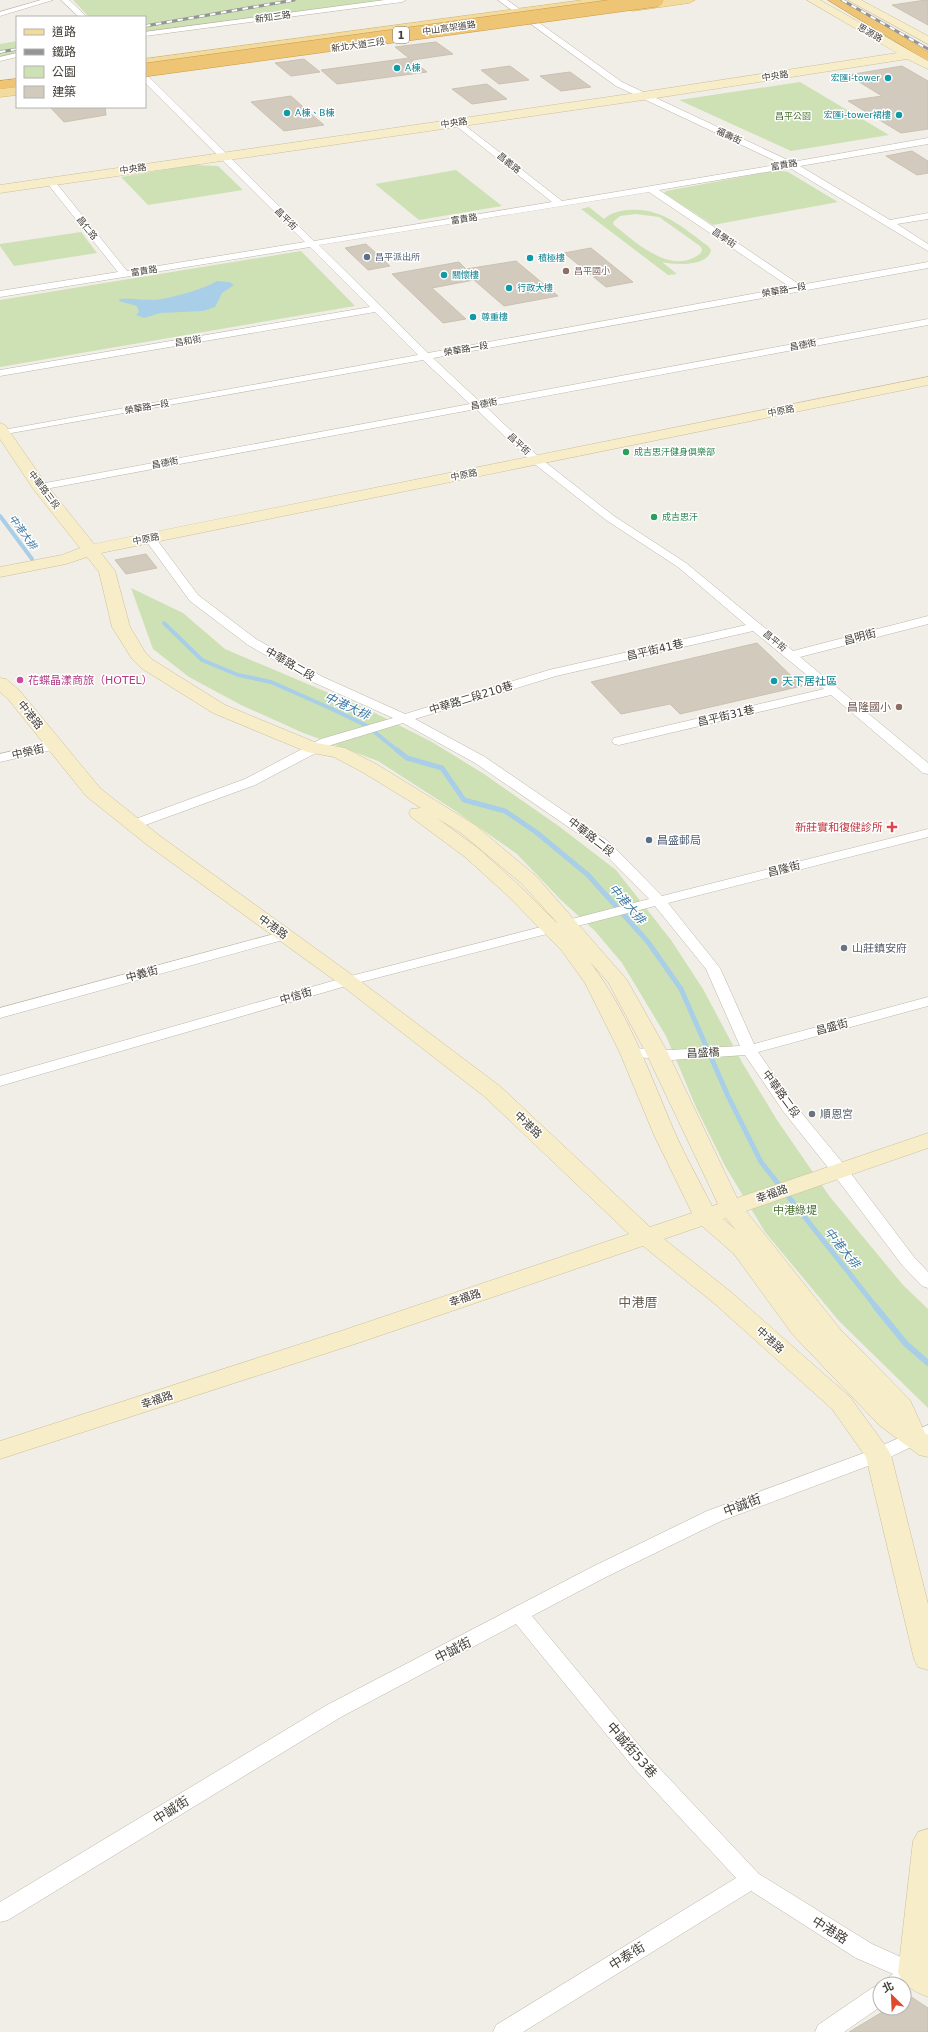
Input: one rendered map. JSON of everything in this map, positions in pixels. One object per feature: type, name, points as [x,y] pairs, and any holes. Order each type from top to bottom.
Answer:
[{"type":"highway","name":"中山高架道路","points":[[146,66],[624,0]]},
{"type":"highway","name":"中山高架道路","points":[[146,66],[657,0]]},
{"type":"highway","points":[[834,0],[928,57]]},
{"type":"highway","points":[[0,88],[16,85]]},
{"type":"main road","name":"新北大道三段","points":[[525,17],[608,0]]},
{"type":"main road","name":"新北大道三段","points":[[146,73],[640,0]]},
{"type":"main road","name":"新北大道三段","points":[[146,66],[525,17],[690,0]]},
{"type":"main road","points":[[0,82],[16,80]]},
{"type":"main road","points":[[0,93],[16,91]]},
{"type":"street","points":[[0,14],[49,0]]},
{"type":"street","points":[[65,0],[82,16]]},
{"type":"street","name":"新知三路","points":[[146,34],[402,0]]},
{"type":"street","name":"福壽街","points":[[502,0],[618,84],[790,164],[928,248]]},
{"type":"street","name":"思源路","points":[[812,0],[928,66]]},
{"type":"street","name":"思源路","points":[[840,0],[928,50]]},
{"type":"street","name":"思源路","points":[[853,0],[928,41]]},
{"type":"street","name":"中央路","points":[[0,183],[458,122],[904,53]]},
{"type":"street","points":[[0,58],[16,56]]},
{"type":"street","name":"昌平街","points":[[146,79],[425,356],[536,460],[610,518],[682,565],[792,655],[928,770]]},
{"type":"street","name":"中央路","points":[[0,189],[220,154],[638,94]]},
{"type":"street","name":"昌義路","points":[[458,122],[559,203]]},
{"type":"street","name":"富貴路","points":[[0,294],[651,189],[928,141]]},
{"type":"street","name":"昌仁路","points":[[50,182],[125,274]]},
{"type":"street","name":"昌學街","points":[[651,189],[798,288]]},
{"type":"street","points":[[889,223],[928,216]]},
{"type":"street","name":"榮華路一段","points":[[2,430],[425,356],[928,265]]},
{"type":"street","name":"昌和街","points":[[0,373],[377,309]]},
{"type":"street","name":"昌德街","points":[[40,487],[928,322]]},
{"type":"street","name":"中原路","points":[[5,571],[66,559],[91,550],[928,381]]},
{"type":"street","name":"中華路三段","points":[[2,430],[40,487],[91,550]]},
{"type":"street","name":"中華路二段","points":[[150,538],[194,598],[252,642],[319,680],[404,718],[480,760],[604,845],[658,901],[713,968],[742,1051],[789,1108],[830,1174],[928,1282]]},
{"type":"street","points":[[91,550],[107,571],[121,627],[131,645],[147,664],[214,706],[319,745],[332,765],[388,792],[472,852],[515,892],[560,926],[616,980],[664,1054],[715,1178],[731,1208],[822,1324],[901,1406],[923,1439]]},
{"type":"street","name":"昌明街","points":[[792,655],[928,620]]},
{"type":"street","name":"昌平街41巷","points":[[553,673],[756,626]]},
{"type":"street","name":"中華路二段210巷","points":[[134,824],[250,782],[319,745],[389,722],[553,673]]},
{"type":"street","name":"中港路","points":[[0,683],[14,695],[93,792],[153,840],[348,981],[494,1092],[646,1237],[723,1298],[841,1403],[878,1455],[928,1655]]},
{"type":"street","name":"昌平街31巷","points":[[619,741],[834,691]]},
{"type":"street","name":"中榮街","points":[[0,758],[55,746]]},
{"type":"street","name":"昌隆街","points":[[594,917],[928,833]]},
{"type":"street","name":"中信街","points":[[0,1081],[348,981],[594,917]]},
{"type":"street","points":[[560,926],[569,947],[595,982],[631,1053],[665,1135],[706,1216],[742,1248],[802,1329],[888,1419],[923,1439]]},
{"type":"street","name":"中義街","points":[[0,1012],[285,935]]},
{"type":"street","name":"昌盛街","points":[[742,1051],[928,1000]]},
{"type":"street","name":"昌盛橋","points":[[664,1054],[742,1051]]},
{"type":"street","points":[[631,1053],[664,1054]]},
{"type":"street","name":"幸福路","points":[[0,1450],[184,1392],[646,1237],[928,1140]]},
{"type":"street","name":"中誠街","points":[[0,1913],[334,1711],[520,1615],[599,1572],[714,1516],[923,1439]]},
{"type":"street","name":"中誠街53巷","points":[[520,1615],[640,1761],[751,1880]]},
{"type":"street","name":"中港路","points":[[751,1880],[913,1980],[928,1841]]},
{"type":"street","name":"中泰街","points":[[504,2032],[751,1880]]},
{"type":"street","points":[[826,2032],[872,2000]]},
{"type":"green space","points":[[73,0],[390,0],[146,32],[146,16],[88,16]]},
{"type":"green space","points":[[16,41],[16,54],[0,57],[0,44]]},
{"type":"green space","name":"昌平公園","points":[[800,82],[889,135],[791,151],[679,100]]},
{"type":"green space","points":[[193,165],[218,166],[243,190],[148,205],[121,177]]},
{"type":"green space","points":[[456,170],[502,206],[419,220],[375,184]]},
{"type":"green space","points":[[778,170],[788,172],[838,202],[713,225],[664,193],[666,191]]},
{"type":"green space","points":[[589,207],[604,219],[612,214],[624,210],[639,210],[661,215],[680,225],[708,246],[711,250],[709,256],[698,262],[690,264],[662,262],[677,274],[668,275],[581,209]],"holes":[[[636,214],[659,217],[700,246],[702,249],[701,253],[690,259],[678,261],[666,259],[643,248],[614,225],[613,222],[620,216]]]},
{"type":"green space","points":[[81,232],[97,253],[14,266],[0,246],[0,244]]},
{"type":"green space","points":[[301,251],[355,306],[0,367],[0,300]]},
{"type":"green space","name":"中港綠堤","points":[[131,588],[183,613],[225,649],[369,710],[432,742],[484,774],[560,827],[616,870],[671,940],[703,989],[743,1064],[777,1120],[830,1197],[903,1285],[928,1309],[928,1408],[839,1321],[765,1232],[725,1166],[696,1107],[666,1036],[622,963],[595,931],[561,900],[517,854],[454,810],[378,761],[301,732],[241,705],[189,677],[153,649]]},
{"type":"water","points":[[217,281],[229,282],[234,285],[222,293],[215,307],[203,311],[160,313],[144,318],[136,315],[139,312],[137,306],[119,301],[120,299],[154,300],[167,298],[196,290]]},
{"type":"building","points":[[928,0],[928,25],[892,5]]},
{"type":"building","points":[[436,42],[453,54],[412,60],[427,72],[337,84],[321,70],[409,58],[395,47]]},
{"type":"building","points":[[304,59],[320,72],[291,76],[275,63]]},
{"type":"building","points":[[510,66],[529,80],[499,84],[481,70]]},
{"type":"building","points":[[902,66],[928,81],[928,129],[901,133],[848,101],[882,96],[848,75]]},
{"type":"building","points":[[570,72],[591,87],[561,91],[540,76]]},
{"type":"building","points":[[487,84],[507,99],[472,104],[452,89]]},
{"type":"building","name":"A棟、B棟","points":[[291,96],[324,125],[284,131],[251,102]]},
{"type":"building","points":[[51,108],[105,108],[106,115],[64,122]]},
{"type":"building","points":[[912,151],[928,161],[928,173],[917,175],[886,156]]},
{"type":"building","name":"昌平派出所","points":[[366,244],[390,266],[368,270],[345,248]]},
{"type":"building","points":[[591,248],[633,282],[606,287],[564,253]]},
{"type":"building","points":[[516,261],[558,296],[504,306],[474,280],[432,288],[466,319],[443,323],[392,274],[459,262],[466,269]]},
{"type":"building","points":[[146,554],[157,568],[126,574],[115,560]]},
{"type":"building","points":[[757,643],[802,686],[680,714],[670,704],[621,714],[591,682]]},
{"type":"building","points":[[912,1997],[928,2008],[928,2032],[849,2032],[876,2016],[912,2016]]},
{"type":"waterway","name":"中港大排","points":[[0,516],[32,559]]},
{"type":"waterway","name":"中港大排","points":[[164,623],[202,660],[238,675],[271,682],[332,709],[367,726],[398,751]]},
{"type":"waterway","name":"中港大排","points":[[397,750],[407,758],[442,768],[464,800],[505,811],[536,832],[588,875],[648,942],[681,989],[728,1096],[761,1162],[876,1307]]},
{"type":"waterway","name":"中港大排","points":[[875,1306],[906,1344],[928,1363]]},
{"type":"railway","points":[[146,26],[294,0]]},
{"type":"railway","points":[[842,0],[928,49]]},
{"type":"railway","points":[[0,52],[16,49]]},
{"type":"place","name":"A棟","points":[[397,68]]},
{"type":"place","name":"宏匯i-tower","points":[[888,78]]},
{"type":"place","name":"A棟、B棟","points":[[287,113]]},
{"type":"place","name":"宏匯i-tower裙樓","points":[[899,115]]},
{"type":"place","name":"昌平派出所","points":[[367,257]]},
{"type":"place","name":"積極樓","points":[[530,258]]},
{"type":"place","name":"昌平國小","points":[[566,271]]},
{"type":"place","name":"關懷樓","points":[[444,275]]},
{"type":"place","name":"行政大樓","points":[[509,288]]},
{"type":"place","name":"尊重樓","points":[[473,317]]},
{"type":"place","name":"成吉思汗健身俱樂部","points":[[626,452]]},
{"type":"place","name":"成吉思汗","points":[[654,517]]},
{"type":"place","name":"花蝶晶漾商旅（HOTEL）","points":[[20,680]]},
{"type":"place","name":"天下居社區","points":[[774,681]]},
{"type":"place","name":"昌隆國小","points":[[899,707]]},
{"type":"place","name":"新莊實和復健診所","points":[[892,827]]},
{"type":"place","name":"昌盛郵局","points":[[649,840]]},
{"type":"place","name":"山莊鎮安府","points":[[844,948]]},
{"type":"place","name":"順恩宮","points":[[812,1114]]},
{"type":"district","name":"中港厝","points":[[638,1302]]}]
